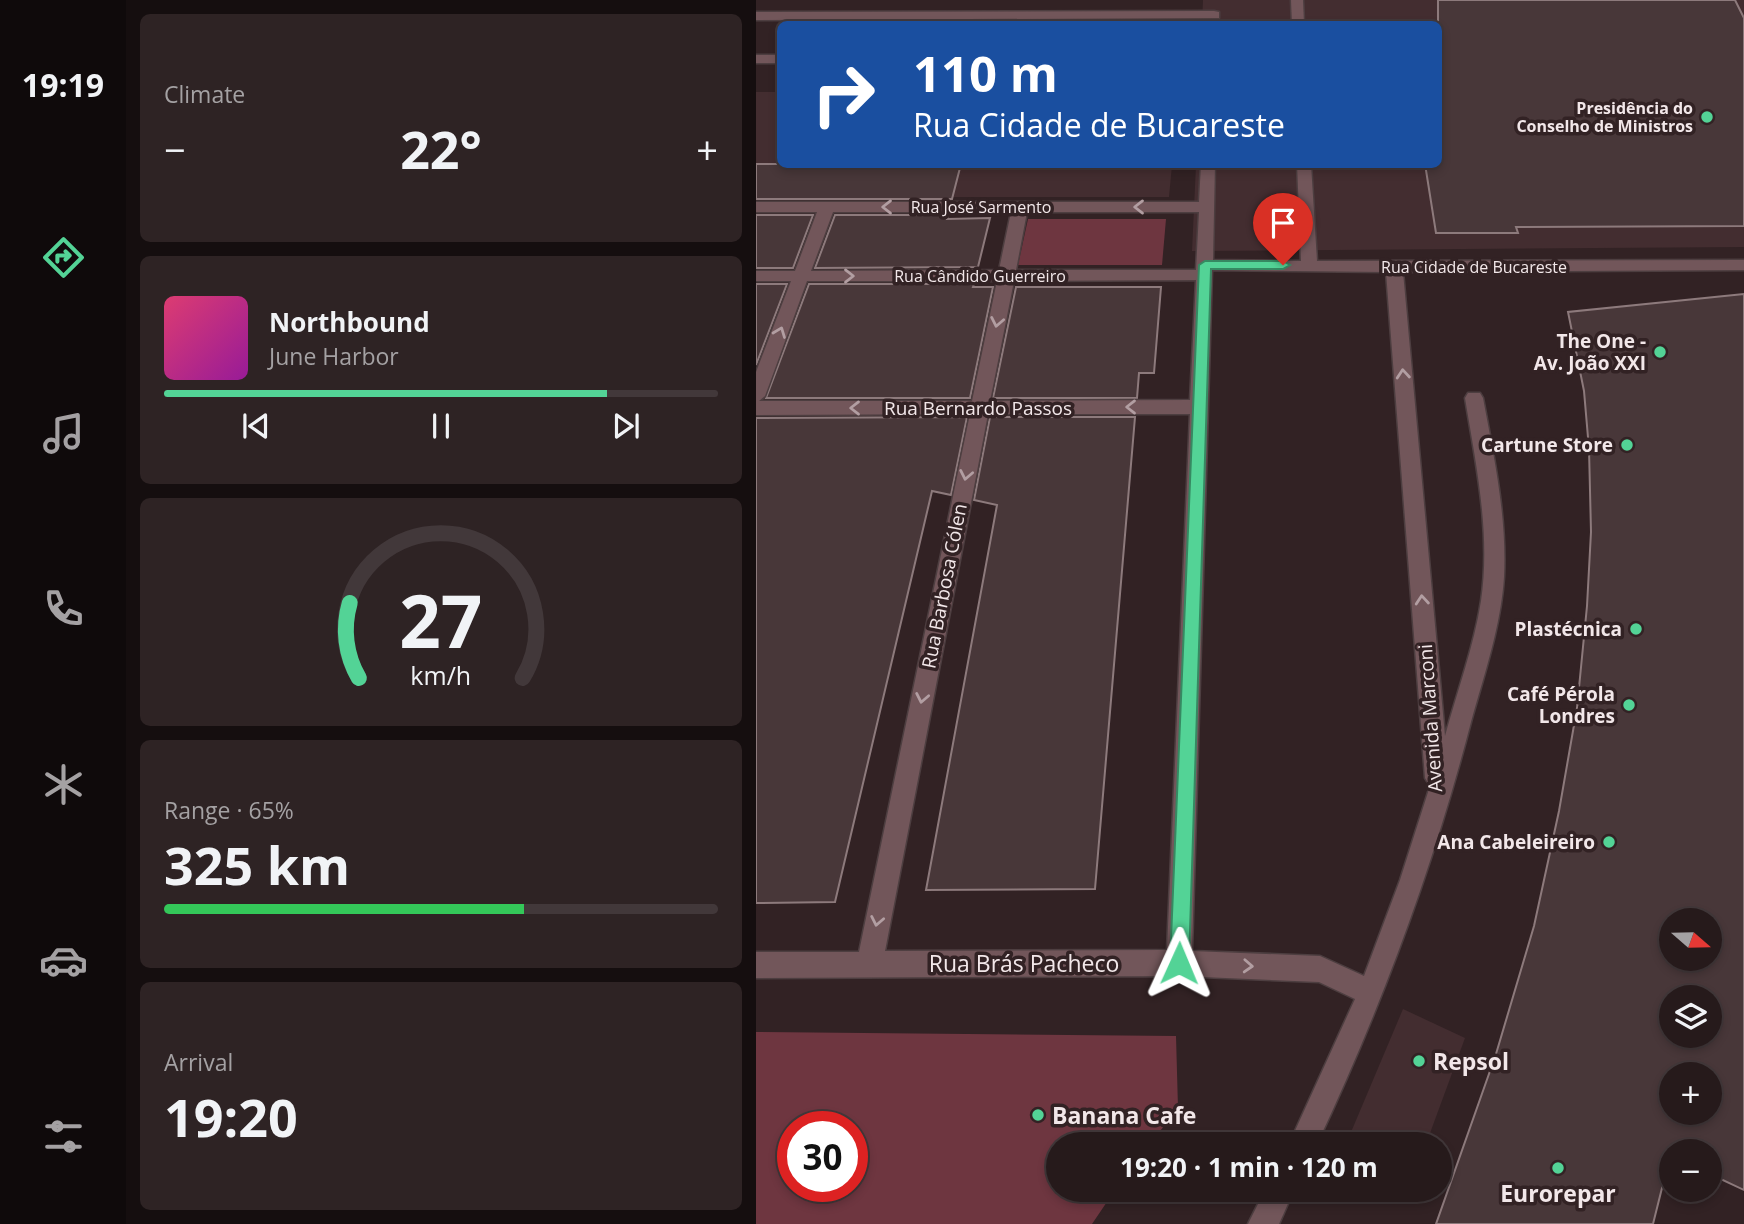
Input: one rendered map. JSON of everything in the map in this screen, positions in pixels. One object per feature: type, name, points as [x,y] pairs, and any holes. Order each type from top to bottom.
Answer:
[{"type":"street","points":[[764,0],[756,15],[901,20],[1214,20],[1215,0]]},
{"type":"street","points":[[901,20],[908,0]]},
{"type":"street","points":[[1041,20],[1045,0]]},
{"type":"street","points":[[1297,0],[1298,21]]},
{"type":"street","points":[[756,59],[777,59]]},
{"type":"street","points":[[1179,963],[1209,168]]},
{"type":"street","points":[[1304,168],[1309,266]]},
{"type":"street","name":"Rua José Sarmento","points":[[756,207],[1207,207]]},
{"type":"street","points":[[756,396],[827,207]]},
{"type":"street","name":"Rua Barbosa Cólen","points":[[869,965],[1020,207]]},
{"type":"street","name":"Rua Cidade de Bucareste","points":[[1205,270],[1309,266],[1744,265]]},
{"type":"street","name":"Avenida Marconi","points":[[1308,1132],[1371,993],[1413,878],[1438,790],[1394,267]]},
{"type":"street","name":"Rua Cândido Guerreiro","points":[[756,276],[1006,276],[1205,270]]},
{"type":"street","points":[[1438,790],[1480,647],[1495,564],[1492,500],[1474,398]]},
{"type":"street","name":"Rua Bernardo Passos","points":[[756,408],[1199,407]]},
{"type":"street","name":"Rua Brás Pacheco","points":[[756,965],[1179,963],[1320,969],[1371,993]]},
{"type":"street","points":[[1263,1224],[1274,1202]]},
{"type":"shaded area","points":[[1203,0],[1744,0],[1744,247],[1192,251],[1196,168],[1442,168],[1442,21],[1202,21]]},
{"type":"shaded area","points":[[756,92],[777,92],[777,168],[1172,168],[1169,197],[756,197]]},
{"type":"shaded area","points":[[1028,219],[1166,219],[1162,265],[1018,265]]},
{"type":"shaded area","name":"Repsol","points":[[1403,1009],[1465,1038],[1430,1132],[1351,1132]]},
{"type":"shaded area","points":[[756,1032],[1176,1036],[1178,1108],[1159,1132],[1046,1132],[1046,1202],[1107,1202],[1092,1224],[756,1224]]},
{"type":"building","points":[[1438,0],[1735,0],[1744,18],[1744,226],[1516,227],[1518,233],[1436,233],[1426,168],[1442,168],[1442,21],[1438,21]]},
{"type":"building","points":[[756,164],[777,164],[777,168],[960,168],[952,199],[756,199]]},
{"type":"building","points":[[756,215],[813,215],[793,268],[756,268]]},
{"type":"building","points":[[835,215],[948,215],[947,219],[990,218],[978,267],[815,268]]},
{"type":"building","points":[[756,284],[787,284],[756,365]]},
{"type":"building","points":[[809,284],[974,284],[973,287],[993,287],[970,398],[766,398]]},
{"type":"building","points":[[1016,287],[1161,287],[1154,373],[1139,373],[1137,398],[993,398]]},
{"type":"building","points":[[1744,294],[1744,1190],[1722,1180],[1722,1139],[1659,1139],[1659,1200],[1653,1224],[1436,1224],[1444,1202],[1452,1202],[1452,1179],[1496,1054],[1534,926],[1559,811],[1577,708],[1587,606],[1591,532],[1589,449],[1584,391],[1568,312]]},
{"type":"building","points":[[967,417],[951,495],[932,491],[835,902],[756,903],[756,418]]},
{"type":"building","points":[[990,417],[1135,417],[1095,889],[926,890],[997,505],[974,500]]},
{"type":"place","name":"Presidência do Conselho de Ministros","points":[[1707,117]]},
{"type":"place","name":"The One - Av. João XXI","points":[[1660,352]]},
{"type":"place","name":"Cartune Store","points":[[1627,445]]},
{"type":"place","name":"Plastécnica","points":[[1636,629]]},
{"type":"place","name":"Café Pérola Londres","points":[[1629,705]]},
{"type":"place","name":"Ana Cabeleireiro","points":[[1609,842]]},
{"type":"place","name":"Repsol","points":[[1419,1061]]},
{"type":"place","name":"Banana Cafe","points":[[1038,1115]]},
{"type":"place","name":"Eurorepar","points":[[1558,1168]]},
{"type":"route","points":[[1179,963],[1205,265],[1283,265]]}]
